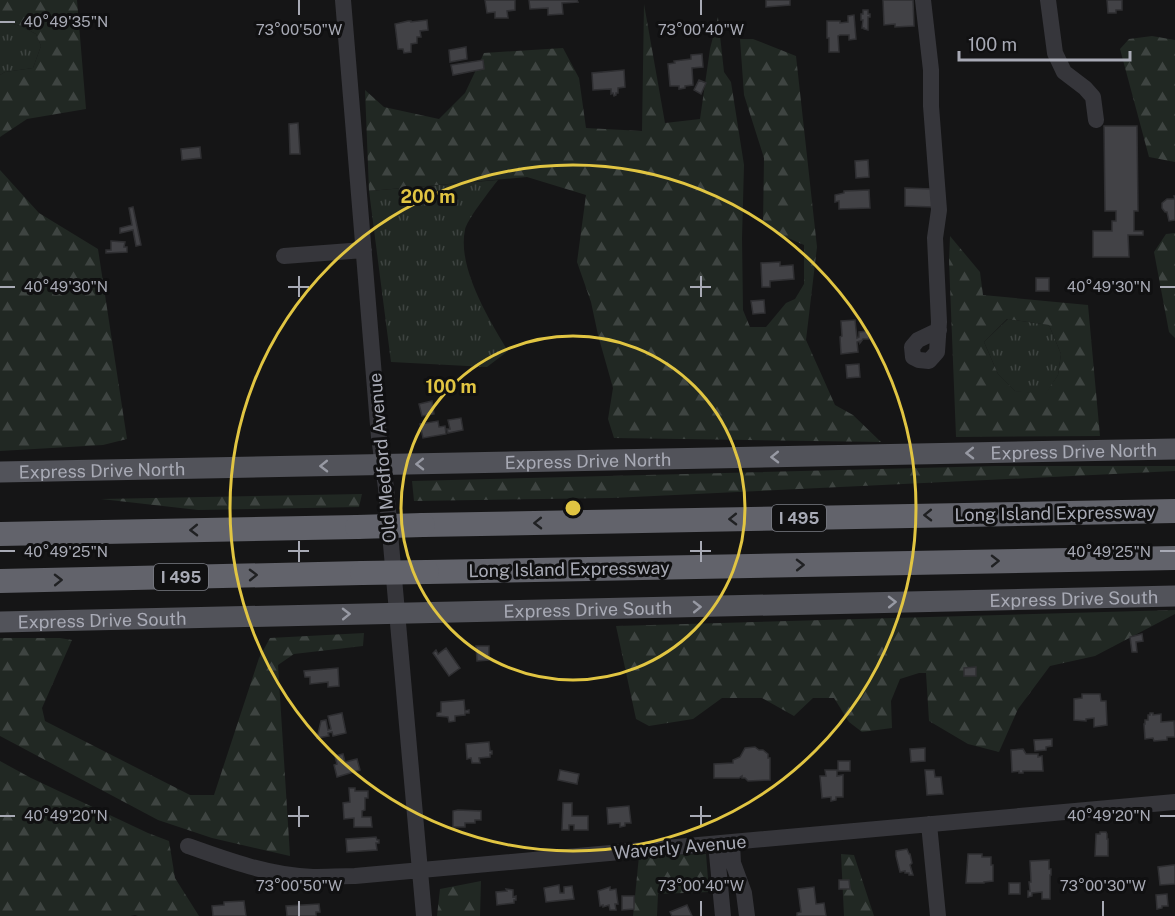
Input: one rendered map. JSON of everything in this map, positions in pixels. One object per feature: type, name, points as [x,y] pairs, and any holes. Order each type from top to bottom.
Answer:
[{"type":"highway","name":"Long Island Expressway","points":[[0,534],[1175,511]]},
{"type":"highway","points":[[0,519],[143,531]]},
{"type":"highway","name":"Long Island Expressway","points":[[0,581],[1175,558]]},
{"type":"main road","name":"Express Drive North","points":[[0,472],[1175,448]]},
{"type":"main road","name":"Express Drive South","points":[[0,621],[1175,596]]},
{"type":"street","name":"Old Medford Avenue","points":[[343,0],[379,437],[424,916]]},
{"type":"street","points":[[923,0],[931,70],[931,106],[939,210],[935,237],[939,330]]},
{"type":"street","points":[[1048,0],[1055,53],[1064,72],[1093,97],[1096,120]]},
{"type":"street","points":[[284,256],[364,250]]},
{"type":"street","name":"Waverly Avenue","points":[[188,846],[230,861],[269,871],[311,877],[355,876],[1175,802]]},
{"type":"street","points":[[929,824],[938,916]]},
{"type":"street","points":[[723,916],[724,843]]},
{"type":"street","points":[[724,843],[744,893],[747,916]]},
{"type":"green space","points":[[0,0],[77,0],[86,109],[27,119],[0,137],[0,75],[5,72],[33,68],[41,46],[36,34],[21,26],[0,21]]},
{"type":"green space","points":[[644,4],[665,123],[700,119],[710,49],[718,17],[724,72],[731,82],[744,165],[743,310],[750,327],[766,327],[786,303],[795,299],[804,284],[804,245],[763,224],[764,158],[744,95],[740,39],[753,39],[796,56],[817,247],[806,340],[835,405],[853,415],[881,442],[614,438],[608,419],[613,388],[591,302],[577,262],[586,195],[527,177],[369,191],[365,90],[384,107],[439,119],[465,93],[484,53],[563,48],[579,78],[586,128],[642,131]]},
{"type":"green space","points":[[0,21],[21,26],[36,34],[41,46],[33,68],[5,72],[0,75]]},
{"type":"green space","points":[[1152,36],[1175,40],[1175,162],[1149,157],[1120,49],[1129,39]]},
{"type":"green space","points":[[0,170],[39,213],[98,249],[127,439],[103,445],[0,451]]},
{"type":"green space","points":[[498,180],[466,226],[464,245],[476,293],[508,351],[487,367],[391,362],[369,191]]},
{"type":"green space","points":[[1175,233],[1175,338],[1169,332],[1154,252],[1166,234]]},
{"type":"green space","points":[[950,236],[980,272],[983,295],[1088,305],[1100,436],[956,437]],"holes":[[[1007,319],[1049,325],[1061,354],[1058,375],[1045,394],[1015,391],[998,374],[984,342]]]},
{"type":"green space","points":[[1008,319],[1049,325],[1061,354],[1058,375],[1045,395],[1015,391],[998,374],[984,342]]},
{"type":"green space","points":[[996,466],[1175,466],[1175,471],[612,498],[414,501],[412,481]]},
{"type":"green space","points":[[362,494],[359,507],[198,510],[101,499]]},
{"type":"green space","points":[[1175,610],[1175,614],[1095,656],[1050,666],[1018,709],[999,752],[968,744],[929,721],[926,673],[900,679],[891,701],[892,728],[862,732],[849,722],[834,698],[813,698],[794,716],[762,698],[722,698],[693,719],[649,726],[636,719],[616,626]]},
{"type":"green space","points":[[364,633],[363,646],[294,654],[278,665],[290,856],[212,838],[158,820],[0,736],[0,638],[72,640],[42,708],[45,721],[190,795],[214,795],[259,658],[270,638]]},
{"type":"green space","points":[[0,761],[31,778],[169,841],[175,878],[199,916],[0,916]]},
{"type":"green space","points":[[706,854],[709,892],[658,894],[657,916],[633,916],[639,856]]},
{"type":"green space","points":[[841,854],[854,855],[874,916],[844,916]]},
{"type":"green space","points":[[481,881],[480,916],[437,916],[440,889]]},
{"type":"building","points":[[485,0],[515,0],[515,10],[507,11],[508,18],[495,18],[495,12],[487,13]]},
{"type":"building","points":[[529,0],[577,0],[578,2],[562,3],[563,14],[548,15],[548,8],[530,9]]},
{"type":"building","points":[[766,0],[790,0],[790,5],[766,7]]},
{"type":"building","points":[[883,0],[913,0],[914,26],[884,25]]},
{"type":"building","points":[[1107,0],[1122,0],[1122,10],[1108,13]]},
{"type":"building","points":[[863,10],[868,10],[870,14],[868,30],[862,28]]},
{"type":"building","points":[[854,15],[856,39],[849,40],[849,35],[840,35],[838,36],[839,52],[829,52],[827,21],[848,22],[848,16]]},
{"type":"building","points":[[427,20],[428,30],[420,31],[421,37],[417,37],[417,43],[411,44],[411,52],[404,53],[403,49],[398,49],[395,24]]},
{"type":"building","points":[[466,47],[467,59],[450,62],[449,50]]},
{"type":"building","points":[[702,54],[703,67],[692,68],[693,85],[679,89],[679,86],[670,86],[668,64],[691,59],[691,55]]},
{"type":"building","points":[[483,60],[484,69],[453,75],[451,65]]},
{"type":"building","points":[[624,70],[625,87],[618,88],[616,95],[611,94],[611,89],[593,90],[592,73]]},
{"type":"building","points":[[699,80],[706,83],[701,94],[694,90]]},
{"type":"building","points":[[298,123],[300,154],[290,154],[289,124]]},
{"type":"building","points":[[1104,126],[1137,126],[1138,211],[1134,211],[1134,231],[1143,231],[1143,235],[1128,235],[1129,257],[1093,257],[1093,231],[1112,231],[1112,221],[1116,221],[1116,211],[1105,211]]},
{"type":"building","points":[[200,147],[201,158],[182,160],[181,149]]},
{"type":"building","points":[[868,160],[869,177],[856,178],[855,161]]},
{"type":"building","points":[[905,188],[933,189],[932,207],[905,206]]},
{"type":"building","points":[[869,190],[870,208],[839,209],[839,201],[835,202],[835,195],[844,193],[844,191]]},
{"type":"building","points":[[1167,199],[1175,199],[1175,220],[1169,221],[1167,212],[1162,208],[1162,203]]},
{"type":"building","points":[[133,207],[141,245],[136,246],[133,230],[120,233],[120,228],[132,225],[129,208]]},
{"type":"building","points":[[111,241],[125,242],[124,247],[127,247],[127,252],[106,253],[106,250],[111,250]]},
{"type":"building","points":[[780,262],[780,266],[793,265],[794,279],[770,281],[770,287],[762,287],[761,263]]},
{"type":"building","points":[[1036,278],[1049,278],[1049,291],[1036,291]]},
{"type":"building","points":[[764,300],[765,313],[753,314],[751,301]]},
{"type":"building","points":[[855,320],[857,338],[859,332],[868,331],[869,339],[857,342],[858,352],[841,354],[841,321]]},
{"type":"building","points":[[859,364],[860,377],[847,378],[846,365]]},
{"type":"building","points":[[432,401],[434,414],[422,416],[419,404]]},
{"type":"building","points":[[461,418],[463,430],[448,433],[447,429],[450,429],[448,420]]},
{"type":"building","points":[[438,421],[439,427],[445,426],[446,434],[423,438],[420,424]]},
{"type":"building","points":[[1142,634],[1143,641],[1136,642],[1137,652],[1132,652],[1130,637]]},
{"type":"building","points":[[476,646],[489,646],[489,660],[477,661]]},
{"type":"building","points":[[446,648],[460,668],[449,676],[433,653],[436,650],[438,654]]},
{"type":"building","points":[[976,667],[976,676],[964,676],[964,668]]},
{"type":"building","points":[[338,668],[339,686],[328,687],[328,682],[310,684],[310,677],[305,677],[304,671]]},
{"type":"building","points":[[1082,694],[1100,694],[1101,701],[1106,701],[1107,725],[1094,727],[1094,718],[1086,719],[1086,721],[1074,720],[1074,699],[1082,698]]},
{"type":"building","points":[[464,700],[465,711],[469,710],[469,713],[455,716],[455,721],[449,722],[448,717],[437,716],[437,713],[441,712],[441,702]]},
{"type":"building","points":[[342,713],[346,733],[333,736],[332,732],[328,733],[329,736],[317,738],[321,721],[326,720],[328,730],[331,729],[328,716]]},
{"type":"building","points":[[1150,713],[1161,714],[1161,722],[1174,721],[1175,737],[1154,741],[1153,738],[1145,739],[1144,724]]},
{"type":"building","points":[[1052,739],[1052,746],[1046,747],[1046,750],[1035,751],[1034,740]]},
{"type":"building","points":[[489,742],[490,751],[492,751],[490,757],[479,758],[480,763],[472,763],[471,758],[467,759],[466,744]]},
{"type":"building","points":[[755,747],[763,750],[770,758],[770,780],[748,781],[742,776],[714,778],[714,764],[733,763],[733,760],[740,757],[745,748]]},
{"type":"building","points":[[925,748],[925,761],[911,762],[910,749]]},
{"type":"building","points":[[1023,749],[1026,754],[1042,756],[1043,771],[1012,772],[1011,750]]},
{"type":"building","points":[[343,754],[345,762],[357,759],[360,770],[337,777],[334,765],[337,764],[335,756]]},
{"type":"building","points":[[838,761],[850,761],[850,771],[838,771]]},
{"type":"building","points":[[560,770],[579,774],[577,784],[558,780]]},
{"type":"building","points":[[825,770],[837,770],[837,776],[843,775],[843,797],[836,797],[836,800],[831,801],[831,797],[822,798],[820,776],[826,776]]},
{"type":"building","points":[[925,770],[934,770],[935,777],[941,777],[943,794],[927,795]]},
{"type":"building","points":[[349,788],[355,788],[355,791],[368,791],[362,817],[371,817],[372,827],[354,827],[354,818],[344,819],[343,803],[350,802]]},
{"type":"building","points":[[563,803],[572,803],[572,816],[588,816],[588,830],[574,830],[574,825],[569,825],[569,830],[562,830]]},
{"type":"building","points":[[629,806],[631,823],[625,823],[625,826],[620,827],[620,823],[608,824],[607,808]]},
{"type":"building","points":[[453,811],[481,811],[481,820],[475,820],[475,823],[465,823],[465,827],[453,827]]},
{"type":"building","points":[[1100,832],[1107,834],[1108,856],[1095,856],[1096,834]]},
{"type":"building","points":[[376,837],[379,840],[379,843],[376,843],[377,850],[347,852],[346,839]]},
{"type":"building","points":[[907,849],[913,875],[905,871],[900,872],[896,856],[896,851]]},
{"type":"building","points":[[968,854],[982,854],[982,857],[991,857],[993,881],[966,883]]},
{"type":"building","points":[[1049,860],[1050,899],[1042,899],[1042,892],[1032,893],[1032,896],[1028,897],[1029,882],[1031,882],[1030,861]]},
{"type":"building","points":[[1175,865],[1175,884],[1160,885],[1158,867]]},
{"type":"building","points":[[839,880],[849,880],[850,889],[839,889]]},
{"type":"building","points":[[1009,883],[1020,883],[1020,894],[1009,894]]},
{"type":"building","points":[[559,885],[560,893],[564,893],[564,887],[572,886],[574,899],[546,902],[544,888]]},
{"type":"building","points":[[610,887],[610,890],[616,889],[618,904],[615,904],[616,910],[610,910],[609,905],[600,906],[598,891]]},
{"type":"building","points":[[814,887],[816,904],[824,903],[826,916],[797,916],[797,913],[801,912],[798,889]]},
{"type":"building","points":[[506,889],[513,890],[513,897],[516,896],[516,900],[514,903],[497,905],[496,892],[507,891]]},
{"type":"building","points":[[1167,894],[1168,906],[1157,909],[1156,895]]},
{"type":"building","points":[[622,896],[634,896],[634,909],[622,910]]},
{"type":"building","points":[[244,901],[246,916],[213,916],[212,906],[224,905],[224,902]]},
{"type":"building","points":[[319,904],[320,912],[316,912],[316,916],[287,916],[286,906]]},
{"type":"building","points":[[687,905],[692,916],[672,916],[670,912]]}]
